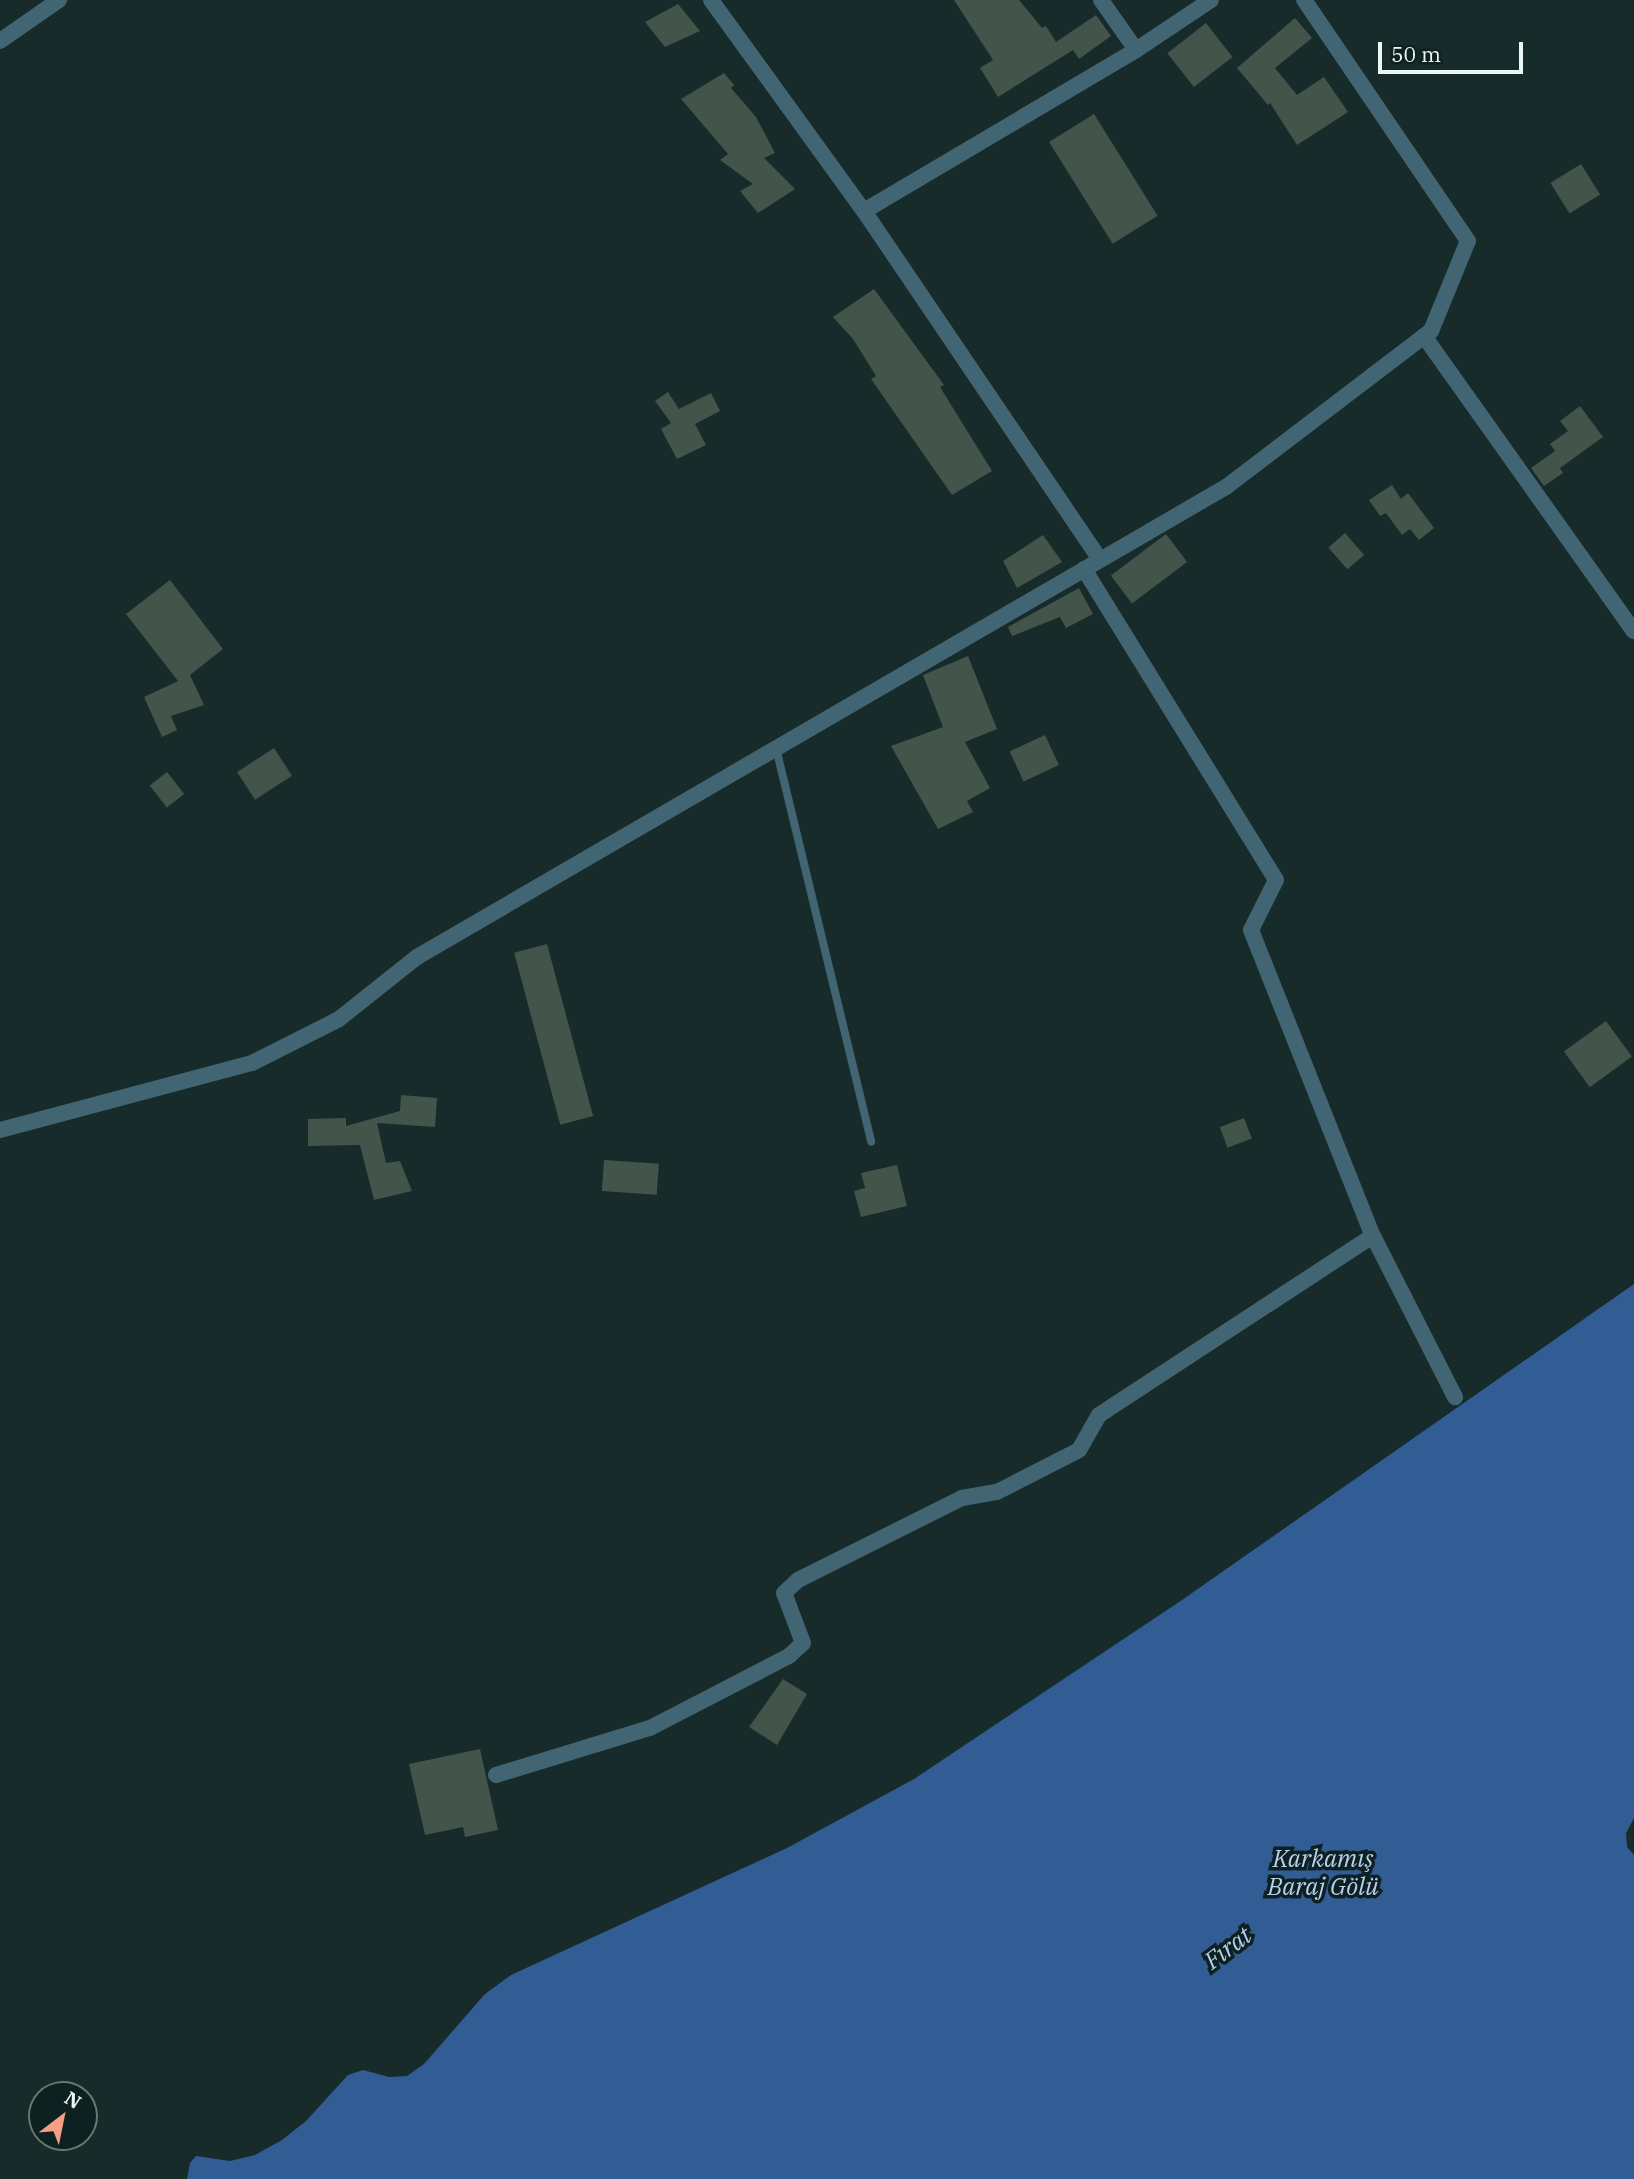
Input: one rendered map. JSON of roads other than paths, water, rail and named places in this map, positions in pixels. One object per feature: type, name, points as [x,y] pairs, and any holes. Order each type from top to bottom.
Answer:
[{"type":"street","points":[[0,41],[59,0]]},
{"type":"street","points":[[711,0],[864,211],[1100,559]]},
{"type":"street","points":[[1101,0],[1136,50]]},
{"type":"street","points":[[864,211],[1136,50],[1211,0]]},
{"type":"street","points":[[0,1130],[252,1063],[339,1018],[417,957],[1226,487],[1431,331],[1468,241],[1304,0]]},
{"type":"street","points":[[1424,336],[1634,631]]},
{"type":"street","points":[[1084,569],[1276,880],[1251,930],[1373,1236],[1455,1396]]},
{"type":"street","points":[[496,1774],[650,1728],[789,1656],[803,1643],[784,1592],[798,1580],[962,1498],[997,1492],[1079,1450],[1099,1415],[1373,1236]]},
{"type":"lane","points":[[776,748],[871,1142]]},
{"type":"water","name":"Karkamış Baraj Gölü","points":[[1634,1284],[1634,1818],[1626,1833],[1627,1847],[1634,1855],[1634,2179],[187,2179],[190,2163],[196,2156],[230,2161],[255,2155],[282,2140],[306,2121],[348,2075],[363,2070],[389,2077],[407,2076],[424,2064],[485,1994],[511,1975],[787,1848],[914,1779],[1182,1600]]},
{"type":"water label","name":"Fırat","points":[[1228,1948]]}]
